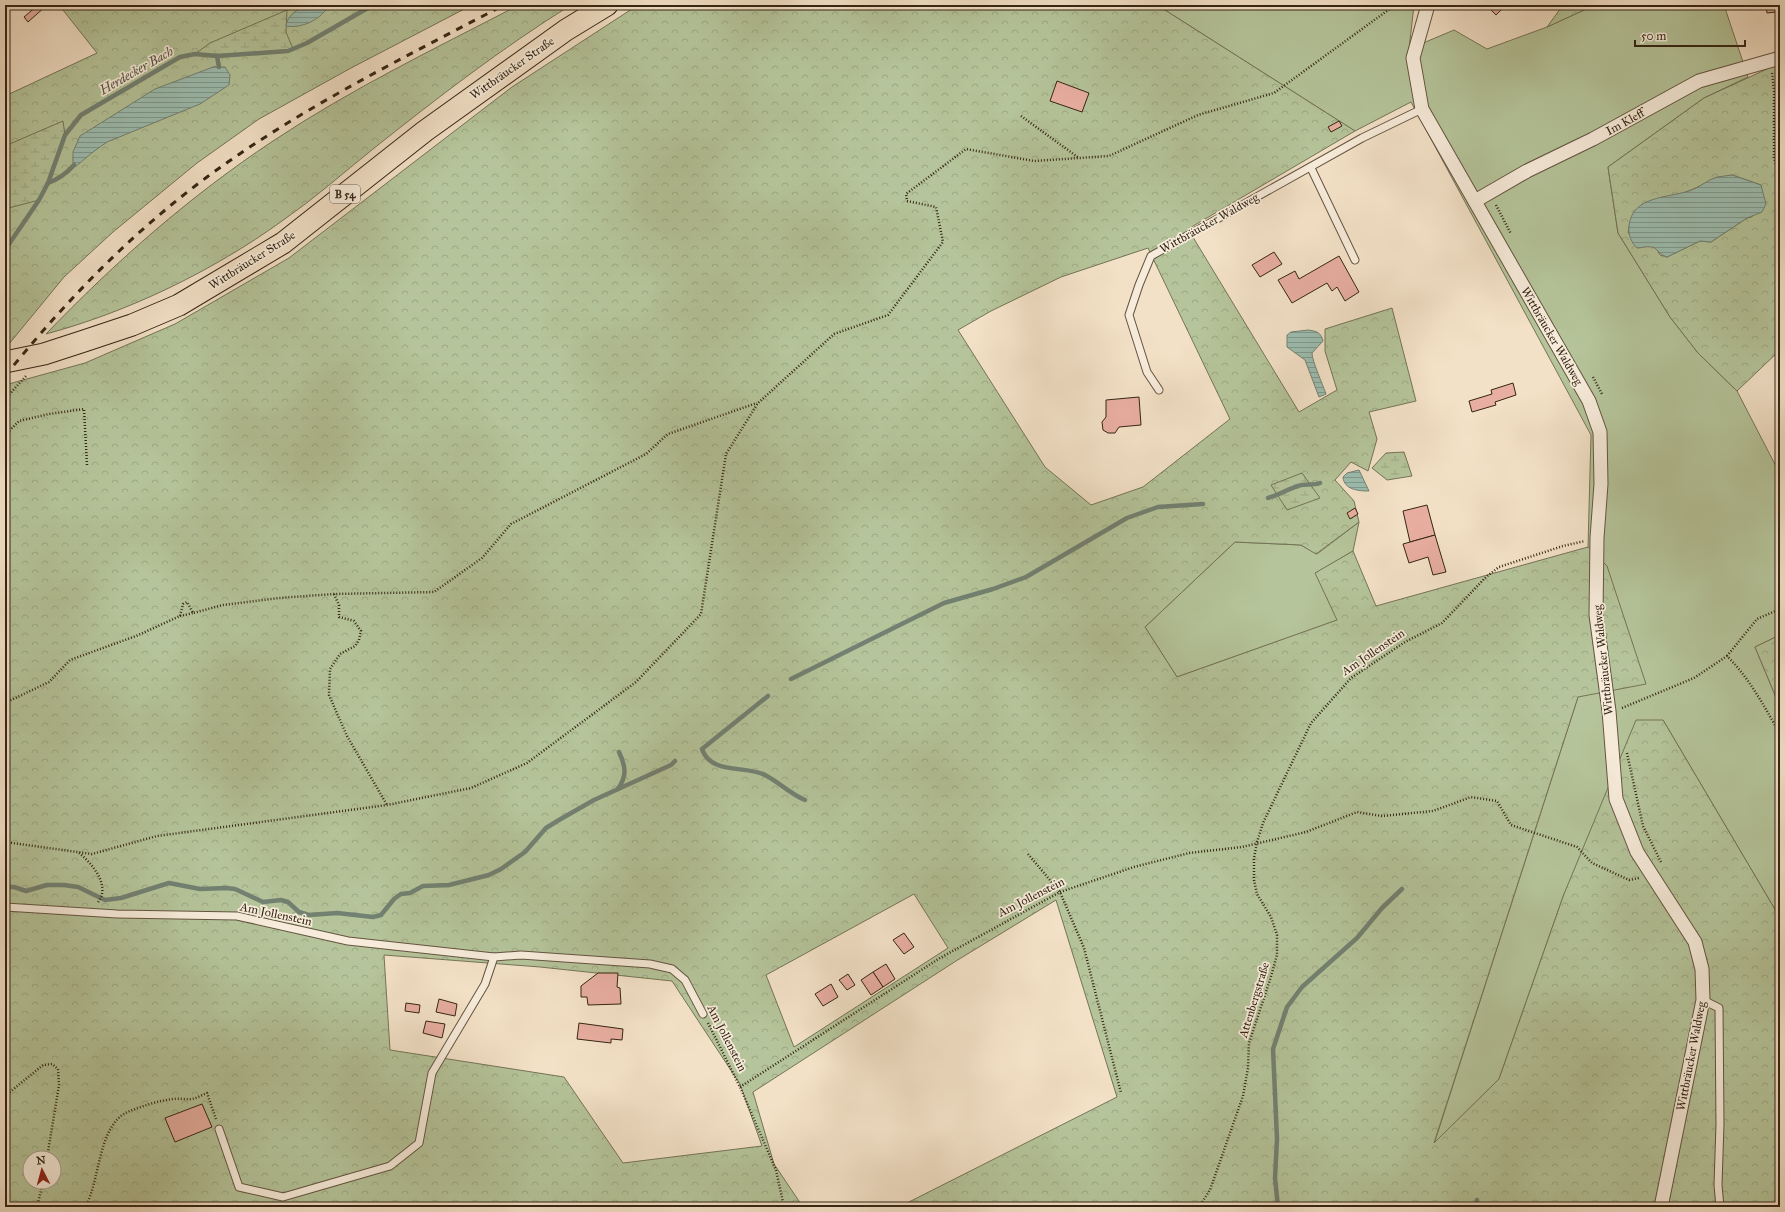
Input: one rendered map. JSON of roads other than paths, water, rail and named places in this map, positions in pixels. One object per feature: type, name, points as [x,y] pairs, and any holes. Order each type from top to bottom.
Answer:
[{"type":"main road","name":"Wittbräucker Straße","points":[[5,362],[44,354],[84,341],[132,325],[179,305],[283,243],[425,131],[566,30],[607,5]]},
{"type":"street","name":"Wittbräucker Waldweg","points":[[1428,5],[1413,58],[1422,109],[1589,401],[1600,432],[1601,484],[1597,538],[1596,615],[1615,710],[1616,799],[1637,852],[1695,942],[1702,969],[1703,1000],[1661,1207]]},
{"type":"street","name":"Im Kleff","points":[[1475,201],[1527,171],[1593,139],[1699,81],[1775,60]]},
{"type":"lane","name":"Wittbräucker Waldweg","points":[[1159,390],[1147,372],[1129,315],[1139,285],[1152,256],[1362,138],[1422,109]]},
{"type":"lane","points":[[1310,168],[1355,260]]},
{"type":"lane","name":"Am Jollenstein","points":[[5,907],[84,912],[237,916],[348,941],[494,957],[521,955],[650,964],[672,969],[686,980],[703,1014]]},
{"type":"lane","points":[[219,1129],[239,1187],[283,1197],[390,1166],[419,1143],[432,1073],[485,984],[494,957]]},
{"type":"lane","points":[[1703,1000],[1719,1008],[1720,1124],[1718,1184],[1720,1207]]},
{"type":"waterway","name":"Herdecker Bach","points":[[5,250],[39,200],[48,183],[65,135],[81,115],[180,57],[195,54],[217,56],[288,51],[307,43],[373,5]]},
{"type":"waterway","points":[[217,56],[219,67]]},
{"type":"waterway","points":[[48,183],[62,176],[74,165]]},
{"type":"waterway","points":[[1268,498],[1301,485],[1320,483]]},
{"type":"waterway","points":[[791,679],[944,603],[993,589],[1026,577],[1127,518],[1158,507],[1203,504]]},
{"type":"waterway","points":[[768,696],[702,749],[706,757],[713,763],[729,768],[748,770],[765,775],[794,795],[805,800]]},
{"type":"waterway","points":[[618,789],[624,776],[623,762],[619,752]]},
{"type":"waterway","points":[[5,887],[14,887],[26,891],[47,885],[64,885],[78,887],[105,900],[121,898],[169,883],[200,889],[235,889],[263,902],[281,900],[288,902],[299,912],[309,915],[337,913],[373,917],[381,915],[394,899],[401,894],[410,893],[423,886],[449,885],[489,875],[501,869],[525,852],[546,828],[594,800],[671,765],[675,761]]},
{"type":"waterway","points":[[1278,1207],[1275,1178],[1277,1139],[1273,1049],[1287,1007],[1302,987],[1357,938],[1382,908],[1402,889]]},
{"type":"waterway","points":[[1476,1207],[1477,1200]]},
{"type":"railway","points":[[5,376],[51,322],[100,270],[151,222],[207,177],[278,129],[352,85],[504,5]]}]
